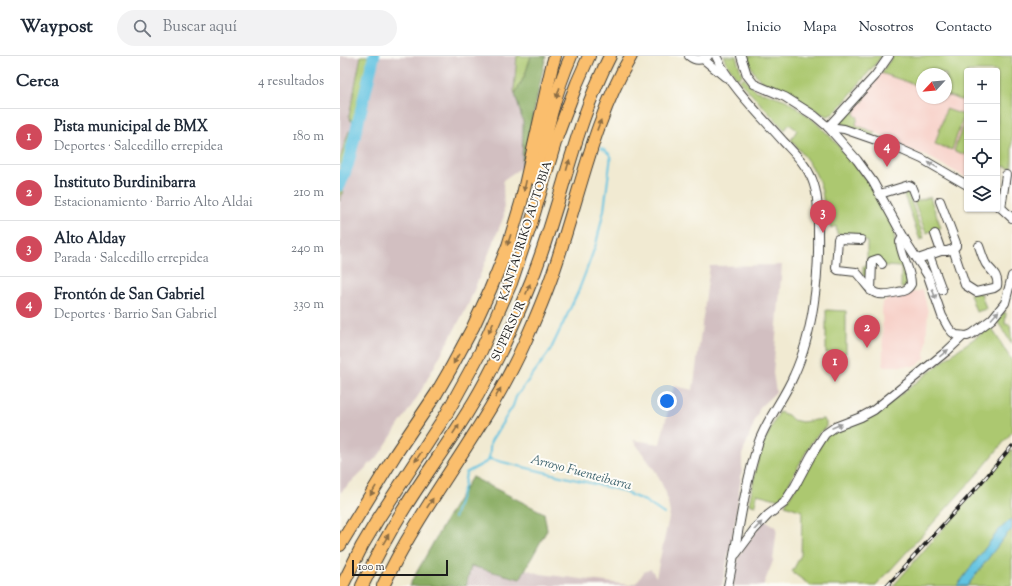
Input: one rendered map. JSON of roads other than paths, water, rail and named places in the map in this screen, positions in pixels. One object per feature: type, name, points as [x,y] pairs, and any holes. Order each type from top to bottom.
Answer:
[{"type":"highway","points":[[530,227],[541,158],[548,127],[559,88],[571,56]]},
{"type":"highway","name":"KANTAURIKO AUTOBIA","points":[[342,586],[378,519],[447,413],[470,373],[503,303],[530,227],[557,136],[589,56]]},
{"type":"highway","name":"SUPERSUR","points":[[362,586],[378,553],[398,519],[467,412],[497,358],[528,289],[550,227],[575,141],[602,72],[610,56]]},
{"type":"highway","points":[[383,586],[419,520],[493,402],[523,346],[544,299],[554,272],[598,126],[611,94],[631,56]]},
{"type":"highway","points":[[340,544],[395,455],[436,394],[473,328],[490,290],[508,246],[521,203],[553,59]]},
{"type":"highway","points":[[340,551],[351,527]]},
{"type":"street","points":[[689,56],[694,59],[705,58],[734,84],[802,162],[811,178],[817,194],[817,273],[814,298],[805,342],[795,374],[767,423],[751,466],[728,586]]},
{"type":"street","points":[[716,56],[734,84]]},
{"type":"street","points":[[741,56],[747,75],[754,84],[759,88],[773,92],[797,104],[828,127],[857,160],[880,194],[903,236],[928,276],[942,316],[948,327],[956,335],[963,336],[972,334],[992,319],[1004,303],[1012,276]]},
{"type":"street","points":[[828,127],[875,76],[889,56]]},
{"type":"street","points":[[828,127],[844,129],[893,146],[922,159],[964,183]]},
{"type":"street","points":[[1000,202],[1006,175]]},
{"type":"street","points":[[880,194],[909,185],[913,189],[915,196]]},
{"type":"street","points":[[918,259],[941,251],[953,249],[956,246],[940,201]]},
{"type":"street","points":[[1000,207],[1012,218]]},
{"type":"street","points":[[935,234],[941,251]]},
{"type":"street","points":[[861,240],[838,239],[836,268],[838,270],[856,272],[871,291],[879,295],[886,295],[906,290],[910,287],[911,281],[900,242],[903,236]]},
{"type":"street","points":[[953,249],[965,285],[974,292],[980,292],[994,288],[998,283],[993,270],[986,264],[979,246]]},
{"type":"street","points":[[929,255],[942,290]]},
{"type":"street","points":[[871,291],[872,261],[878,259],[882,264]]},
{"type":"street","points":[[734,557],[754,530],[768,515],[784,503],[825,434],[835,426],[861,417],[874,410],[947,351],[963,336]]},
{"type":"water","points":[[1012,518],[1012,529],[967,586],[957,586],[998,531]]},
{"type":"waterway","points":[[340,185],[348,164],[374,56]]},
{"type":"waterway","points":[[454,518],[464,486],[466,473],[488,461],[491,441],[513,406],[516,397],[550,351],[578,292],[596,244],[604,210],[611,156],[601,148]]},
{"type":"waterway","name":"Arroyo Fuenteibarra","points":[[490,459],[619,490],[645,501],[664,514]]},
{"type":"railway","points":[[887,586],[981,483],[1012,446]]},
{"type":"place","name":"Frontón de San Gabriel","points":[[887,167]]},
{"type":"place","name":"Alto Alday","points":[[823,233]]},
{"type":"place","name":"Instituto Burdinibarra","points":[[867,348]]},
{"type":"place","name":"Pista municipal de BMX","points":[[835,382]]}]
